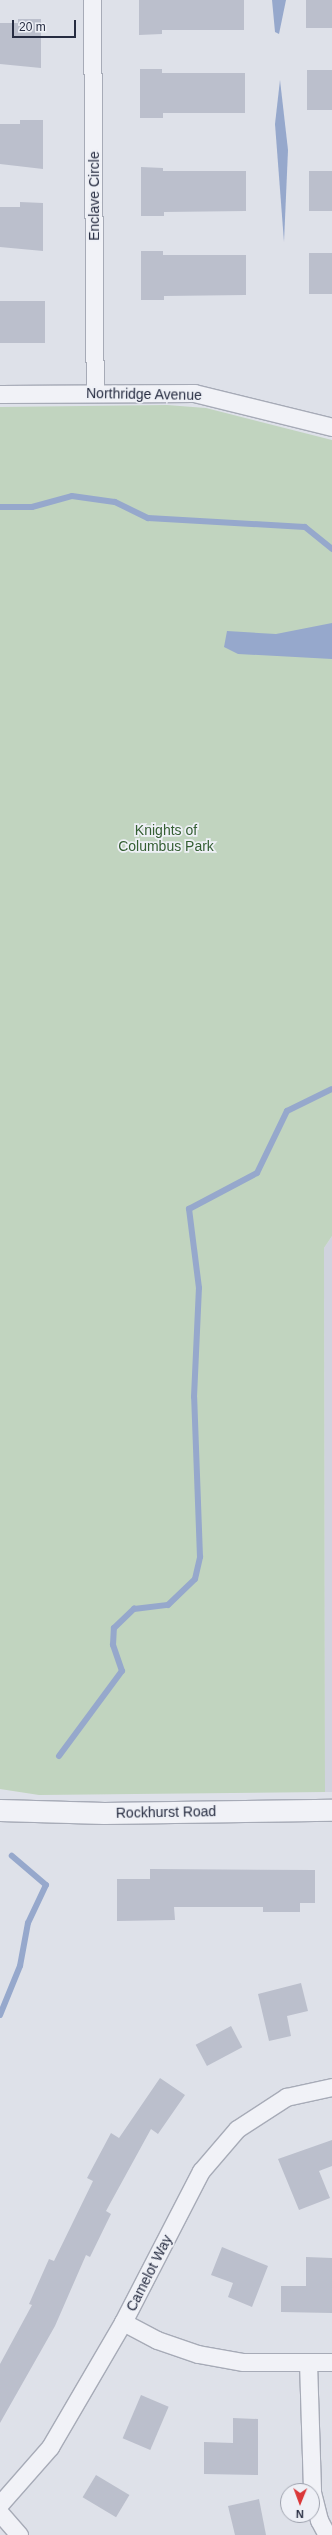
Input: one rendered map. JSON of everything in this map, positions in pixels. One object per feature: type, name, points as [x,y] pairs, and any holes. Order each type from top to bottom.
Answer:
[{"type":"street","name":"Enclave Circle","points":[[92,0],[95,392]]},
{"type":"street","name":"Northridge Avenue","points":[[0,394],[194,392],[332,427]]},
{"type":"street","name":"Rockhurst Road","points":[[0,1810],[104,1813],[332,1810]]},
{"type":"street","name":"Camelot Way","points":[[0,2504],[50,2447],[123,2322],[201,2171],[237,2129],[286,2097],[332,2087]]},
{"type":"street","points":[[123,2322],[157,2340],[198,2354],[243,2362],[332,2362]]},
{"type":"street","points":[[308,2362],[312,2483]]},
{"type":"street","points":[[0,2513],[19,2535]]},
{"type":"street","points":[[320,2522],[327,2535]]},
{"type":"shaded area","points":[[332,1236],[332,1792],[325,1792],[324,1248]]},
{"type":"green space","name":"Knights of Columbus Park","points":[[167,405],[206,408],[332,440],[332,1236],[324,1248],[325,1792],[39,1795],[0,1789],[0,407]]},
{"type":"water","points":[[272,0],[286,0],[279,34],[275,32]]},
{"type":"water","points":[[280,80],[288,150],[284,242],[275,124]]},
{"type":"water","points":[[332,623],[332,659],[238,654],[224,647],[227,631],[276,634]]},
{"type":"building","points":[[139,0],[244,0],[244,30],[162,30],[162,34],[139,35]]},
{"type":"building","points":[[306,0],[332,0],[332,28],[306,28]]},
{"type":"building","points":[[18,19],[41,19],[41,68],[0,64],[0,23],[18,23]]},
{"type":"building","points":[[140,69],[162,69],[162,73],[245,73],[245,113],[163,113],[163,118],[140,118]]},
{"type":"building","points":[[307,70],[332,70],[332,110],[307,110]]},
{"type":"building","points":[[20,120],[43,120],[43,169],[0,164],[0,124],[20,124]]},
{"type":"building","points":[[141,167],[163,168],[163,171],[246,171],[246,211],[164,212],[164,216],[141,216]]},
{"type":"building","points":[[309,171],[332,171],[332,211],[309,211]]},
{"type":"building","points":[[20,202],[43,203],[43,251],[0,247],[0,207],[20,207]]},
{"type":"building","points":[[141,251],[163,251],[163,255],[246,255],[246,295],[164,296],[164,300],[141,300]]},
{"type":"building","points":[[309,253],[332,253],[332,294],[309,294]]},
{"type":"building","points":[[0,301],[45,301],[45,343],[0,343]]},
{"type":"building","points":[[150,1869],[315,1870],[315,1903],[300,1903],[300,1912],[263,1912],[263,1907],[174,1907],[175,1920],[117,1921],[117,1879],[150,1879]]},
{"type":"building","points":[[301,1983],[308,2011],[287,2016],[291,2036],[269,2041],[258,1994]]},
{"type":"building","points":[[231,2026],[242,2047],[207,2066],[196,2045]]},
{"type":"building","points":[[160,2078],[185,2095],[158,2134],[151,2129],[106,2211],[111,2214],[90,2257],[86,2255],[55,2326],[0,2423],[0,2364],[32,2305],[29,2304],[49,2259],[54,2261],[93,2181],[87,2178],[111,2133],[119,2138]]},
{"type":"building","points":[[332,2140],[332,2166],[319,2171],[330,2198],[299,2210],[278,2159]]},
{"type":"building","points":[[222,2247],[268,2266],[252,2307],[228,2297],[233,2283],[211,2275]]},
{"type":"building","points":[[306,2257],[332,2258],[332,2313],[281,2312],[281,2286],[306,2286]]},
{"type":"building","points":[[141,2395],[169,2407],[150,2450],[123,2438]]},
{"type":"building","points":[[233,2418],[258,2419],[258,2475],[204,2474],[204,2442],[233,2443]]},
{"type":"building","points":[[96,2475],[129,2495],[116,2517],[83,2497]]},
{"type":"building","points":[[259,2499],[266,2535],[235,2535],[228,2506]]},
{"type":"waterway","points":[[0,507],[32,507],[72,496],[115,502],[148,518],[305,527],[332,549]]},
{"type":"waterway","points":[[59,1756],[122,1671],[113,1645],[114,1628],[134,1609],[168,1605],[195,1579],[200,1557],[194,1397],[199,1288],[189,1209],[257,1173],[287,1111],[332,1089]]},
{"type":"waterway","points":[[0,2015],[20,1966],[28,1923],[46,1885],[12,1856]]}]
